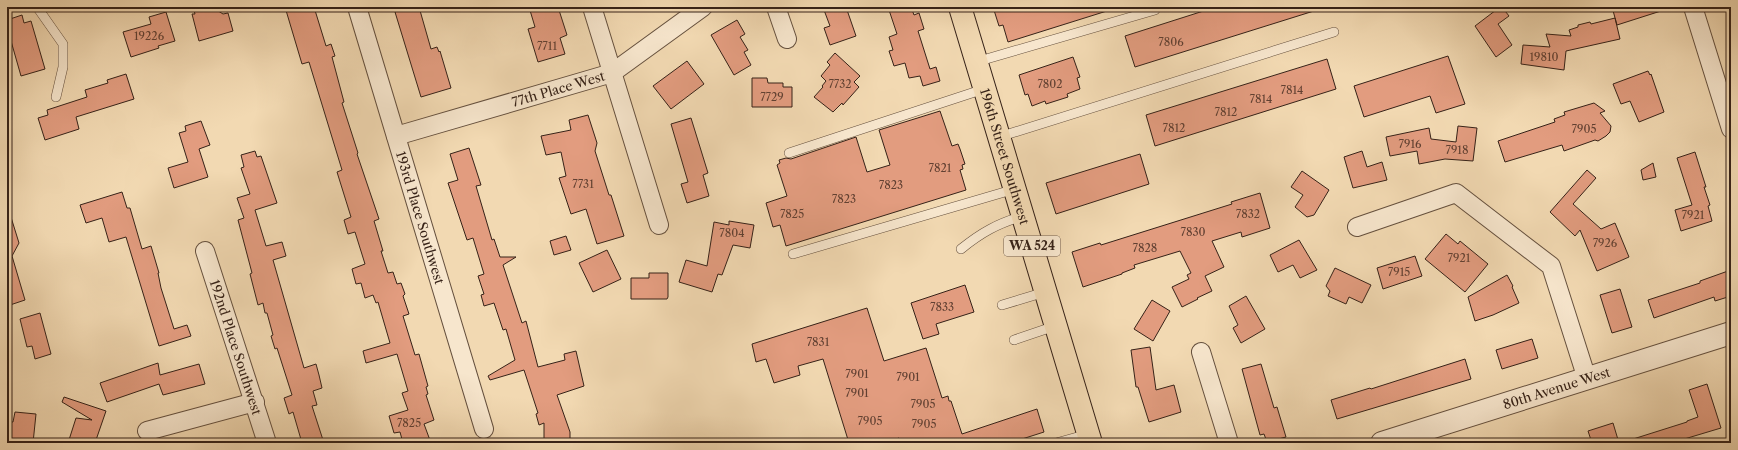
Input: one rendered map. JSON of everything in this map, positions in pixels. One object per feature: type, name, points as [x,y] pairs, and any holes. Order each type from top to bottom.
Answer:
[{"type":"main road","name":"196th Street Southwest","points":[[960,7],[1089,438]]},
{"type":"street","name":"193rd Place Southwest","points":[[357,7],[484,429]]},
{"type":"street","points":[[592,7],[659,225]]},
{"type":"street","name":"77th Place West","points":[[396,136],[612,73],[703,7]]},
{"type":"street","points":[[776,7],[787,39]]},
{"type":"street","points":[[1694,7],[1731,129]]},
{"type":"street","points":[[1357,227],[1456,193],[1551,266],[1587,379]]},
{"type":"street","name":"192nd Place Southwest","points":[[205,251],[268,443]]},
{"type":"street","name":"80th Avenue West","points":[[1382,443],[1731,333]]},
{"type":"street","points":[[1201,352],[1229,443]]},
{"type":"street","points":[[147,431],[255,402]]},
{"type":"lane","points":[[37,7],[63,44],[63,67],[56,96]]},
{"type":"lane","points":[[976,62],[1155,10]]},
{"type":"lane","points":[[999,137],[1334,32]]},
{"type":"lane","points":[[789,153],[984,89]]},
{"type":"lane","points":[[793,254],[1014,189]]},
{"type":"lane","points":[[961,249],[975,237],[1000,223],[1022,216]]},
{"type":"lane","points":[[1002,305],[1045,292]]},
{"type":"lane","points":[[1014,340],[1056,326]]},
{"type":"lane","points":[[1056,443],[1089,438]]},
{"type":"building","points":[[193,7],[212,7],[223,14],[228,13],[233,31],[199,41],[192,14],[195,14]]},
{"type":"building","points":[[285,7],[314,7],[326,46],[331,44],[335,56],[332,57],[344,102],[342,103],[358,153],[357,154],[379,219],[374,221],[383,251],[381,251],[388,273],[393,272],[397,284],[401,283],[405,294],[403,296],[409,314],[403,316],[415,355],[419,354],[428,386],[426,387],[428,394],[426,395],[434,420],[424,424],[431,443],[403,443],[400,432],[394,433],[389,416],[408,410],[402,393],[408,391],[397,354],[366,363],[363,351],[390,343],[378,302],[376,303],[373,295],[365,298],[361,283],[356,284],[352,269],[365,264],[355,232],[348,234],[344,220],[351,217],[337,172],[342,170],[309,62],[302,64]]},
{"type":"building","points":[[410,7],[419,7],[431,49],[437,47],[439,52],[440,51],[451,88],[421,97],[395,12]]},
{"type":"building","points":[[529,7],[558,7],[567,35],[560,38],[565,54],[538,62],[528,29],[535,27]]},
{"type":"building","points":[[832,7],[846,7],[856,36],[830,45],[824,28],[830,26],[824,10]]},
{"type":"building","points":[[888,7],[911,7],[914,15],[919,13],[924,29],[918,31],[930,69],[936,67],[940,81],[923,86],[920,76],[909,78],[905,63],[894,66],[889,51],[893,50],[889,37],[897,34]]},
{"type":"building","points":[[993,7],[1109,7],[1110,10],[1008,42],[1003,25],[999,26]]},
{"type":"building","points":[[1216,7],[1317,7],[1317,10],[1135,67],[1125,36]]},
{"type":"building","points":[[1502,7],[1509,16],[1498,24],[1512,45],[1496,57],[1475,26]]},
{"type":"building","points":[[1612,7],[1664,7],[1664,10],[1617,25]]},
{"type":"building","points":[[166,12],[175,41],[131,57],[123,32],[151,24],[149,17]]},
{"type":"building","points":[[22,15],[24,23],[31,21],[45,69],[21,76],[7,27],[7,20]]},
{"type":"building","points":[[1615,18],[1620,39],[1566,51],[1564,70],[1521,64],[1523,45],[1550,47],[1546,34],[1571,36],[1569,30],[1578,27],[1578,25],[1590,22],[1591,24]]},
{"type":"building","points":[[737,20],[745,34],[740,37],[748,50],[744,52],[751,65],[734,75],[711,35]]},
{"type":"building","points":[[835,53],[860,76],[854,82],[859,87],[843,105],[842,103],[833,112],[814,97],[826,81],[821,76],[830,65],[827,62]]},
{"type":"building","points":[[1448,56],[1465,104],[1436,113],[1430,96],[1364,117],[1354,86]]},
{"type":"building","points":[[1073,57],[1080,77],[1077,78],[1080,89],[1067,94],[1068,97],[1046,104],[1045,101],[1032,106],[1028,94],[1025,95],[1019,75]]},
{"type":"building","points":[[1327,59],[1336,89],[1155,146],[1146,115]]},
{"type":"building","points":[[687,61],[704,84],[671,109],[653,86]]},
{"type":"building","points":[[1648,71],[1650,75],[1651,74],[1664,112],[1639,122],[1630,101],[1621,104],[1613,84]]},
{"type":"building","points":[[126,74],[134,99],[76,117],[79,129],[45,140],[38,118],[48,115],[47,110],[87,97],[85,90],[108,83],[107,80]]},
{"type":"building","points":[[752,78],[767,78],[768,83],[783,83],[783,87],[792,87],[792,107],[752,107]]},
{"type":"building","points":[[1594,103],[1605,111],[1600,113],[1611,126],[1610,132],[1606,136],[1598,141],[1595,140],[1564,151],[1562,145],[1505,162],[1498,141],[1555,122],[1554,119],[1565,115],[1564,112]]},
{"type":"building","points":[[940,111],[952,146],[958,144],[965,164],[962,165],[963,169],[960,170],[966,190],[786,246],[780,225],[773,227],[766,203],[787,196],[777,165],[780,163],[779,160],[786,158],[791,159],[856,137],[867,172],[890,165],[879,130]]},
{"type":"building","points":[[588,115],[597,143],[595,151],[624,236],[597,244],[586,209],[571,214],[559,178],[566,176],[561,152],[546,155],[541,136],[571,130],[569,120]]},
{"type":"building","points":[[691,118],[708,173],[703,175],[709,196],[687,203],[681,184],[688,182],[671,124]]},
{"type":"building","points":[[201,121],[210,145],[199,149],[208,177],[174,188],[168,168],[188,162],[179,133],[186,131],[185,126]]},
{"type":"building","points":[[1458,126],[1477,128],[1473,161],[1445,159],[1419,164],[1417,151],[1390,156],[1386,137],[1429,128],[1431,139],[1456,142]]},
{"type":"building","points":[[469,148],[481,185],[476,186],[492,240],[494,239],[500,257],[516,257],[503,265],[522,323],[526,321],[538,367],[565,360],[564,354],[576,351],[584,386],[557,395],[570,432],[570,443],[550,443],[550,439],[544,439],[544,423],[539,425],[536,414],[538,413],[524,370],[490,380],[488,376],[515,360],[506,329],[503,330],[494,303],[484,306],[481,295],[484,294],[478,276],[484,274],[473,238],[467,240],[448,183],[458,180],[450,154]]},
{"type":"building","points":[[255,151],[257,157],[261,156],[277,203],[255,210],[266,246],[282,242],[286,256],[273,260],[304,368],[316,364],[322,388],[313,391],[317,405],[312,406],[323,443],[302,443],[293,412],[289,414],[284,398],[292,395],[277,348],[275,349],[271,336],[273,335],[267,313],[265,313],[263,303],[258,305],[250,274],[252,273],[238,220],[244,218],[237,198],[250,194],[241,168],[244,167],[241,155]]},
{"type":"building","points":[[1362,151],[1367,167],[1382,162],[1387,180],[1353,188],[1344,157]]},
{"type":"building","points":[[1695,152],[1706,187],[1704,187],[1710,205],[1708,206],[1712,221],[1681,231],[1675,210],[1692,205],[1677,158]]},
{"type":"building","points":[[1140,154],[1149,184],[1056,214],[1046,183]]},
{"type":"building","points":[[1653,163],[1656,177],[1643,180],[1641,170]]},
{"type":"building","points":[[1587,170],[1596,178],[1573,204],[1601,229],[1615,223],[1629,257],[1597,271],[1580,230],[1575,236],[1550,212]]},
{"type":"building","points":[[1302,171],[1329,190],[1314,215],[1307,217],[1295,207],[1303,195],[1291,187]]},
{"type":"building","points":[[122,192],[127,208],[130,208],[142,249],[151,246],[159,273],[161,288],[174,329],[187,325],[191,336],[159,346],[126,237],[109,242],[102,218],[86,223],[80,205]]},
{"type":"building","points":[[1260,193],[1270,228],[1242,237],[1241,232],[1212,241],[1224,267],[1205,276],[1212,291],[1197,298],[1198,299],[1182,307],[1172,287],[1189,279],[1187,275],[1191,273],[1180,251],[1134,265],[1135,268],[1122,274],[1083,287],[1072,252],[1100,243],[1101,245],[1232,204],[1231,202]]},
{"type":"building","points":[[7,214],[10,214],[19,243],[12,256],[25,300],[7,306]]},
{"type":"building","points":[[729,221],[754,225],[750,248],[733,245],[722,275],[718,274],[712,292],[679,282],[686,260],[707,266],[714,222],[729,225]]},
{"type":"building","points":[[1446,234],[1458,244],[1460,241],[1488,264],[1465,292],[1425,259]]},
{"type":"building","points":[[566,236],[571,250],[554,255],[550,241]]},
{"type":"building","points":[[1299,240],[1317,270],[1300,278],[1293,265],[1278,272],[1270,255]]},
{"type":"building","points":[[607,250],[621,279],[593,292],[579,263]]},
{"type":"building","points":[[1415,256],[1422,276],[1383,289],[1377,268]]},
{"type":"building","points":[[1335,268],[1371,285],[1362,303],[1349,297],[1346,304],[1328,296],[1330,291],[1326,286]]},
{"type":"building","points":[[1728,271],[1731,279],[1731,296],[1715,301],[1714,297],[1654,318],[1648,300],[1700,283],[1700,281]]},
{"type":"building","points":[[649,273],[668,273],[667,299],[631,299],[631,278],[649,278]]},
{"type":"building","points":[[1507,275],[1519,303],[1493,315],[1475,321],[1468,297]]},
{"type":"building","points":[[965,285],[974,312],[936,324],[939,334],[923,339],[911,303]]},
{"type":"building","points":[[1620,289],[1632,327],[1612,333],[1600,295]]},
{"type":"building","points":[[1246,296],[1265,329],[1241,343],[1233,328],[1238,325],[1229,306]]},
{"type":"building","points":[[1152,300],[1170,311],[1153,341],[1134,329]]},
{"type":"building","points":[[867,308],[884,361],[926,348],[942,398],[948,396],[949,401],[951,401],[962,434],[1037,409],[1044,432],[1019,440],[1020,443],[899,443],[899,438],[883,443],[849,443],[823,359],[798,366],[800,375],[774,383],[766,359],[756,362],[752,344]]},
{"type":"building","points":[[40,313],[51,354],[35,359],[32,346],[27,347],[20,319]]},
{"type":"building","points":[[1532,339],[1538,358],[1502,369],[1496,350]]},
{"type":"building","points":[[1150,347],[1156,390],[1174,385],[1181,412],[1149,422],[1138,387],[1136,387],[1131,350]]},
{"type":"building","points":[[1465,359],[1471,379],[1337,419],[1331,400]]},
{"type":"building","points":[[158,363],[160,375],[199,364],[205,384],[163,395],[159,384],[107,402],[100,383]]},
{"type":"building","points":[[1261,364],[1274,408],[1277,407],[1286,437],[1267,442],[1264,434],[1260,435],[1242,369]]},
{"type":"building","points":[[1707,384],[1721,428],[1681,440],[1683,443],[1630,443],[1630,440],[1687,422],[1698,417],[1689,390]]},
{"type":"building","points":[[64,397],[106,411],[96,440],[92,439],[91,443],[68,443],[76,418],[92,420],[62,402]]},
{"type":"building","points":[[15,412],[36,414],[33,443],[7,443],[9,422],[13,422]]},
{"type":"building","points":[[1613,423],[1619,443],[1592,443],[1588,431]]}]
